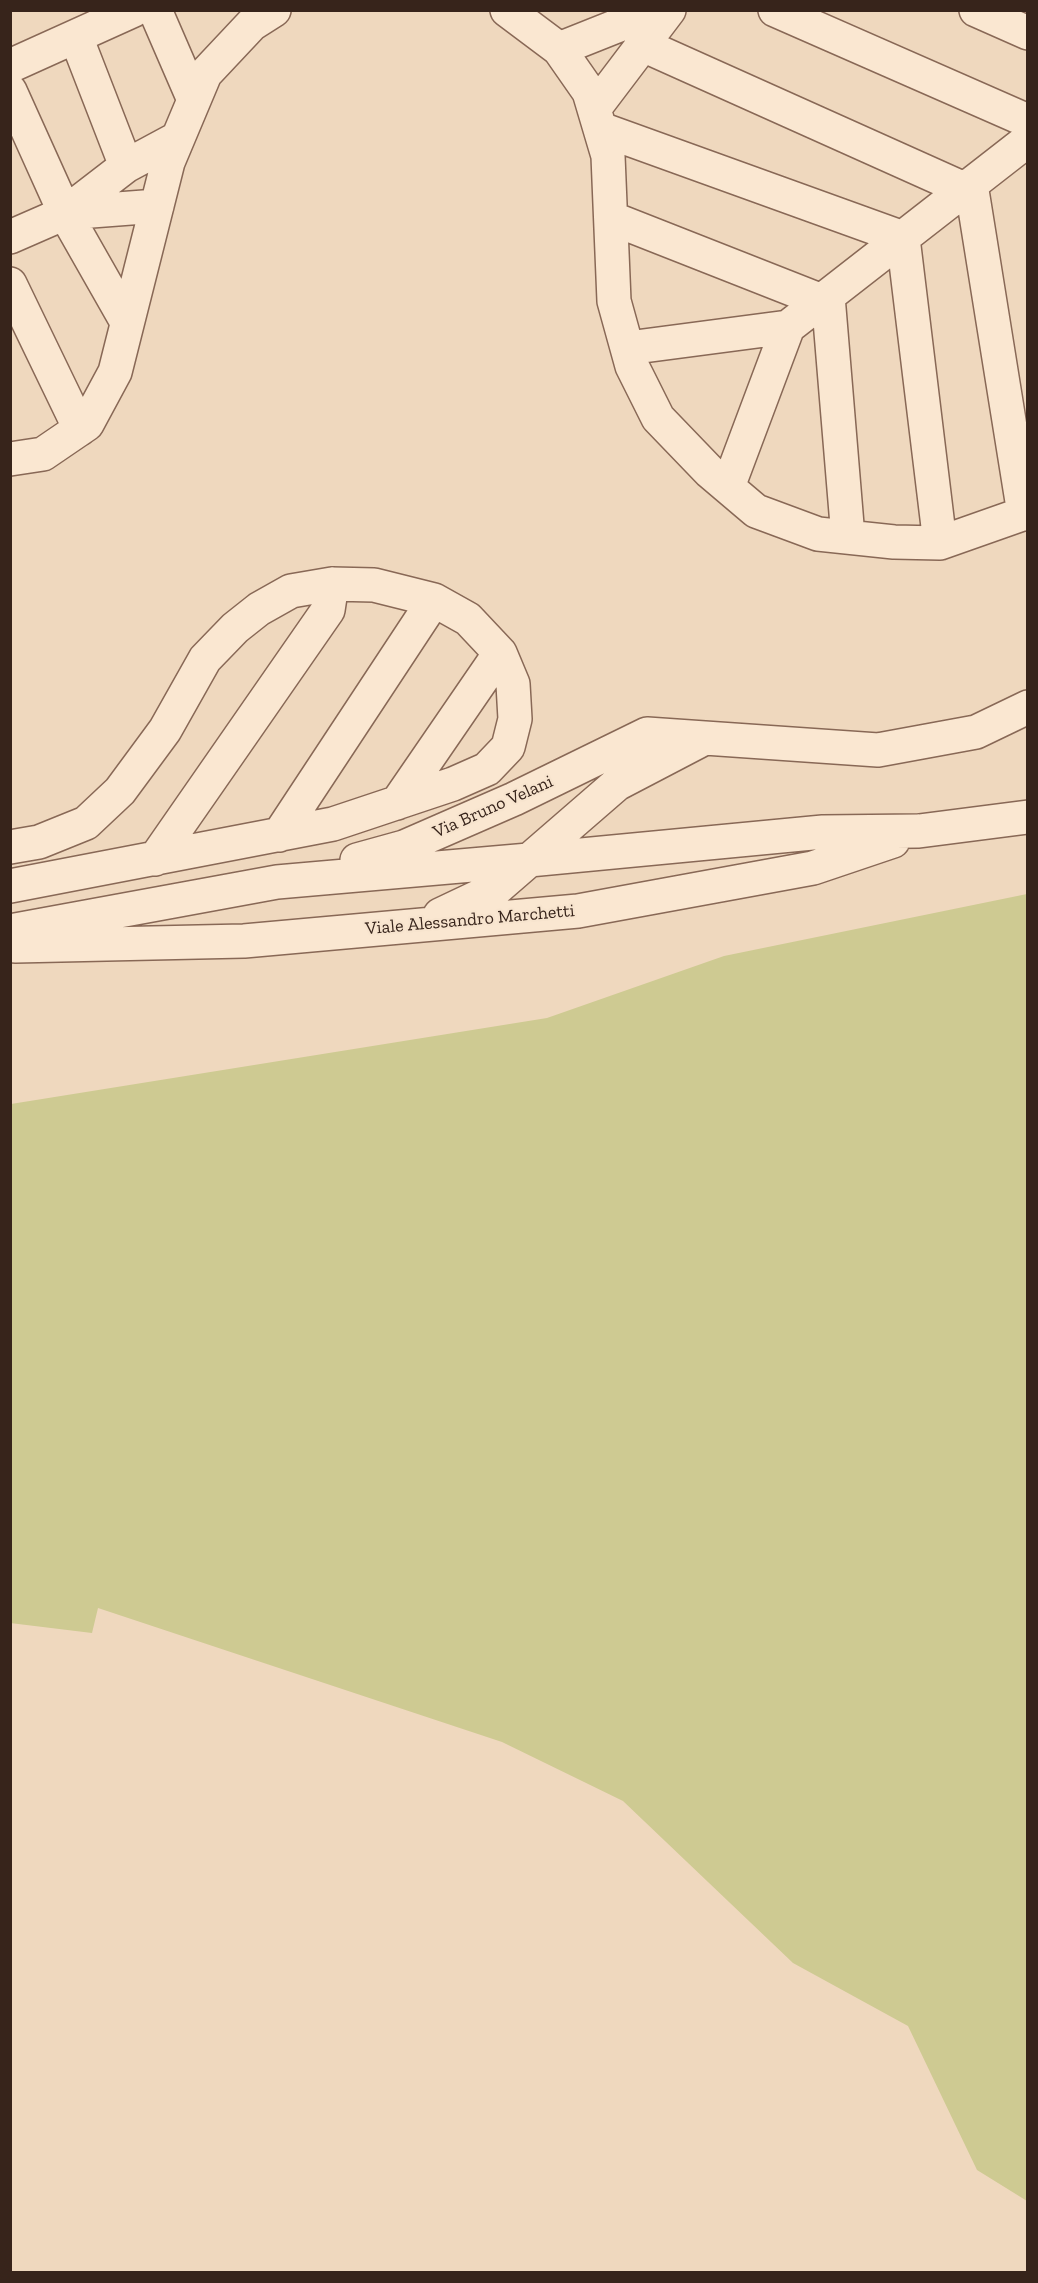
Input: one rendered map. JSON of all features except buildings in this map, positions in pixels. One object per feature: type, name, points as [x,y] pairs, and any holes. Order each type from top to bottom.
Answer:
[{"type":"street","points":[[10,66],[134,10]]},
{"type":"street","points":[[155,10],[194,100]]},
{"type":"street","points":[[10,459],[43,454],[87,424],[115,372],[168,162],[205,74],[252,24],[274,10]]},
{"type":"street","points":[[507,10],[545,30],[589,92],[608,156],[614,301],[632,366],[658,417],[710,472],[756,510],[818,534],[894,542],[940,543],[1026,513],[968,186]]},
{"type":"street","points":[[545,30],[640,22],[669,10]]},
{"type":"street","points":[[775,10],[1028,122]]},
{"type":"street","points":[[976,10],[1028,33]]},
{"type":"street","points":[[597,119],[640,22]]},
{"type":"street","points":[[640,22],[968,186]]},
{"type":"street","points":[[76,37],[126,166]]},
{"type":"street","points":[[10,91],[65,213],[127,322]]},
{"type":"street","points":[[597,119],[903,238]]},
{"type":"street","points":[[10,237],[65,213],[126,166],[178,138]]},
{"type":"street","points":[[628,348],[788,327],[1028,140]]},
{"type":"street","points":[[65,213],[157,206]]},
{"type":"street","points":[[611,218],[825,298]]},
{"type":"street","points":[[903,238],[940,543]]},
{"type":"street","points":[[10,284],[80,429]]},
{"type":"street","points":[[825,298],[848,537]]},
{"type":"street","points":[[728,487],[788,327]]},
{"type":"street","points":[[155,859],[328,610],[333,584]]},
{"type":"street","points":[[10,847],[39,842],[86,824],[120,791],[165,730],[205,659],[235,628],[259,609],[291,591],[333,584],[374,585],[434,600],[468,619],[500,653],[513,684],[515,719],[508,747],[487,769],[453,784],[333,824],[10,888],[13,936]]},
{"type":"street","points":[[279,835],[434,600]]},
{"type":"street","points":[[397,803],[500,653]]},
{"type":"street","name":"Via Bruno Velani","points":[[277,882],[404,847],[514,799],[647,734],[878,750],[976,732],[1028,708]]},
{"type":"street","points":[[421,924],[497,888],[617,784],[706,737]]},
{"type":"street","name":"Viale Alessandro Marchetti","points":[[13,936],[277,882],[823,832],[919,831],[1028,817]]},
{"type":"street","name":"Viale Alessandro Marchetti","points":[[13,936],[244,941],[578,911],[813,868],[919,831]]},
{"type":"shaded area","points":[[1028,894],[1027,2201],[977,2170],[908,2026],[793,1963],[623,1801],[502,1742],[98,1608],[92,1633],[10,1623],[11,1104],[547,1018],[724,956]]}]
